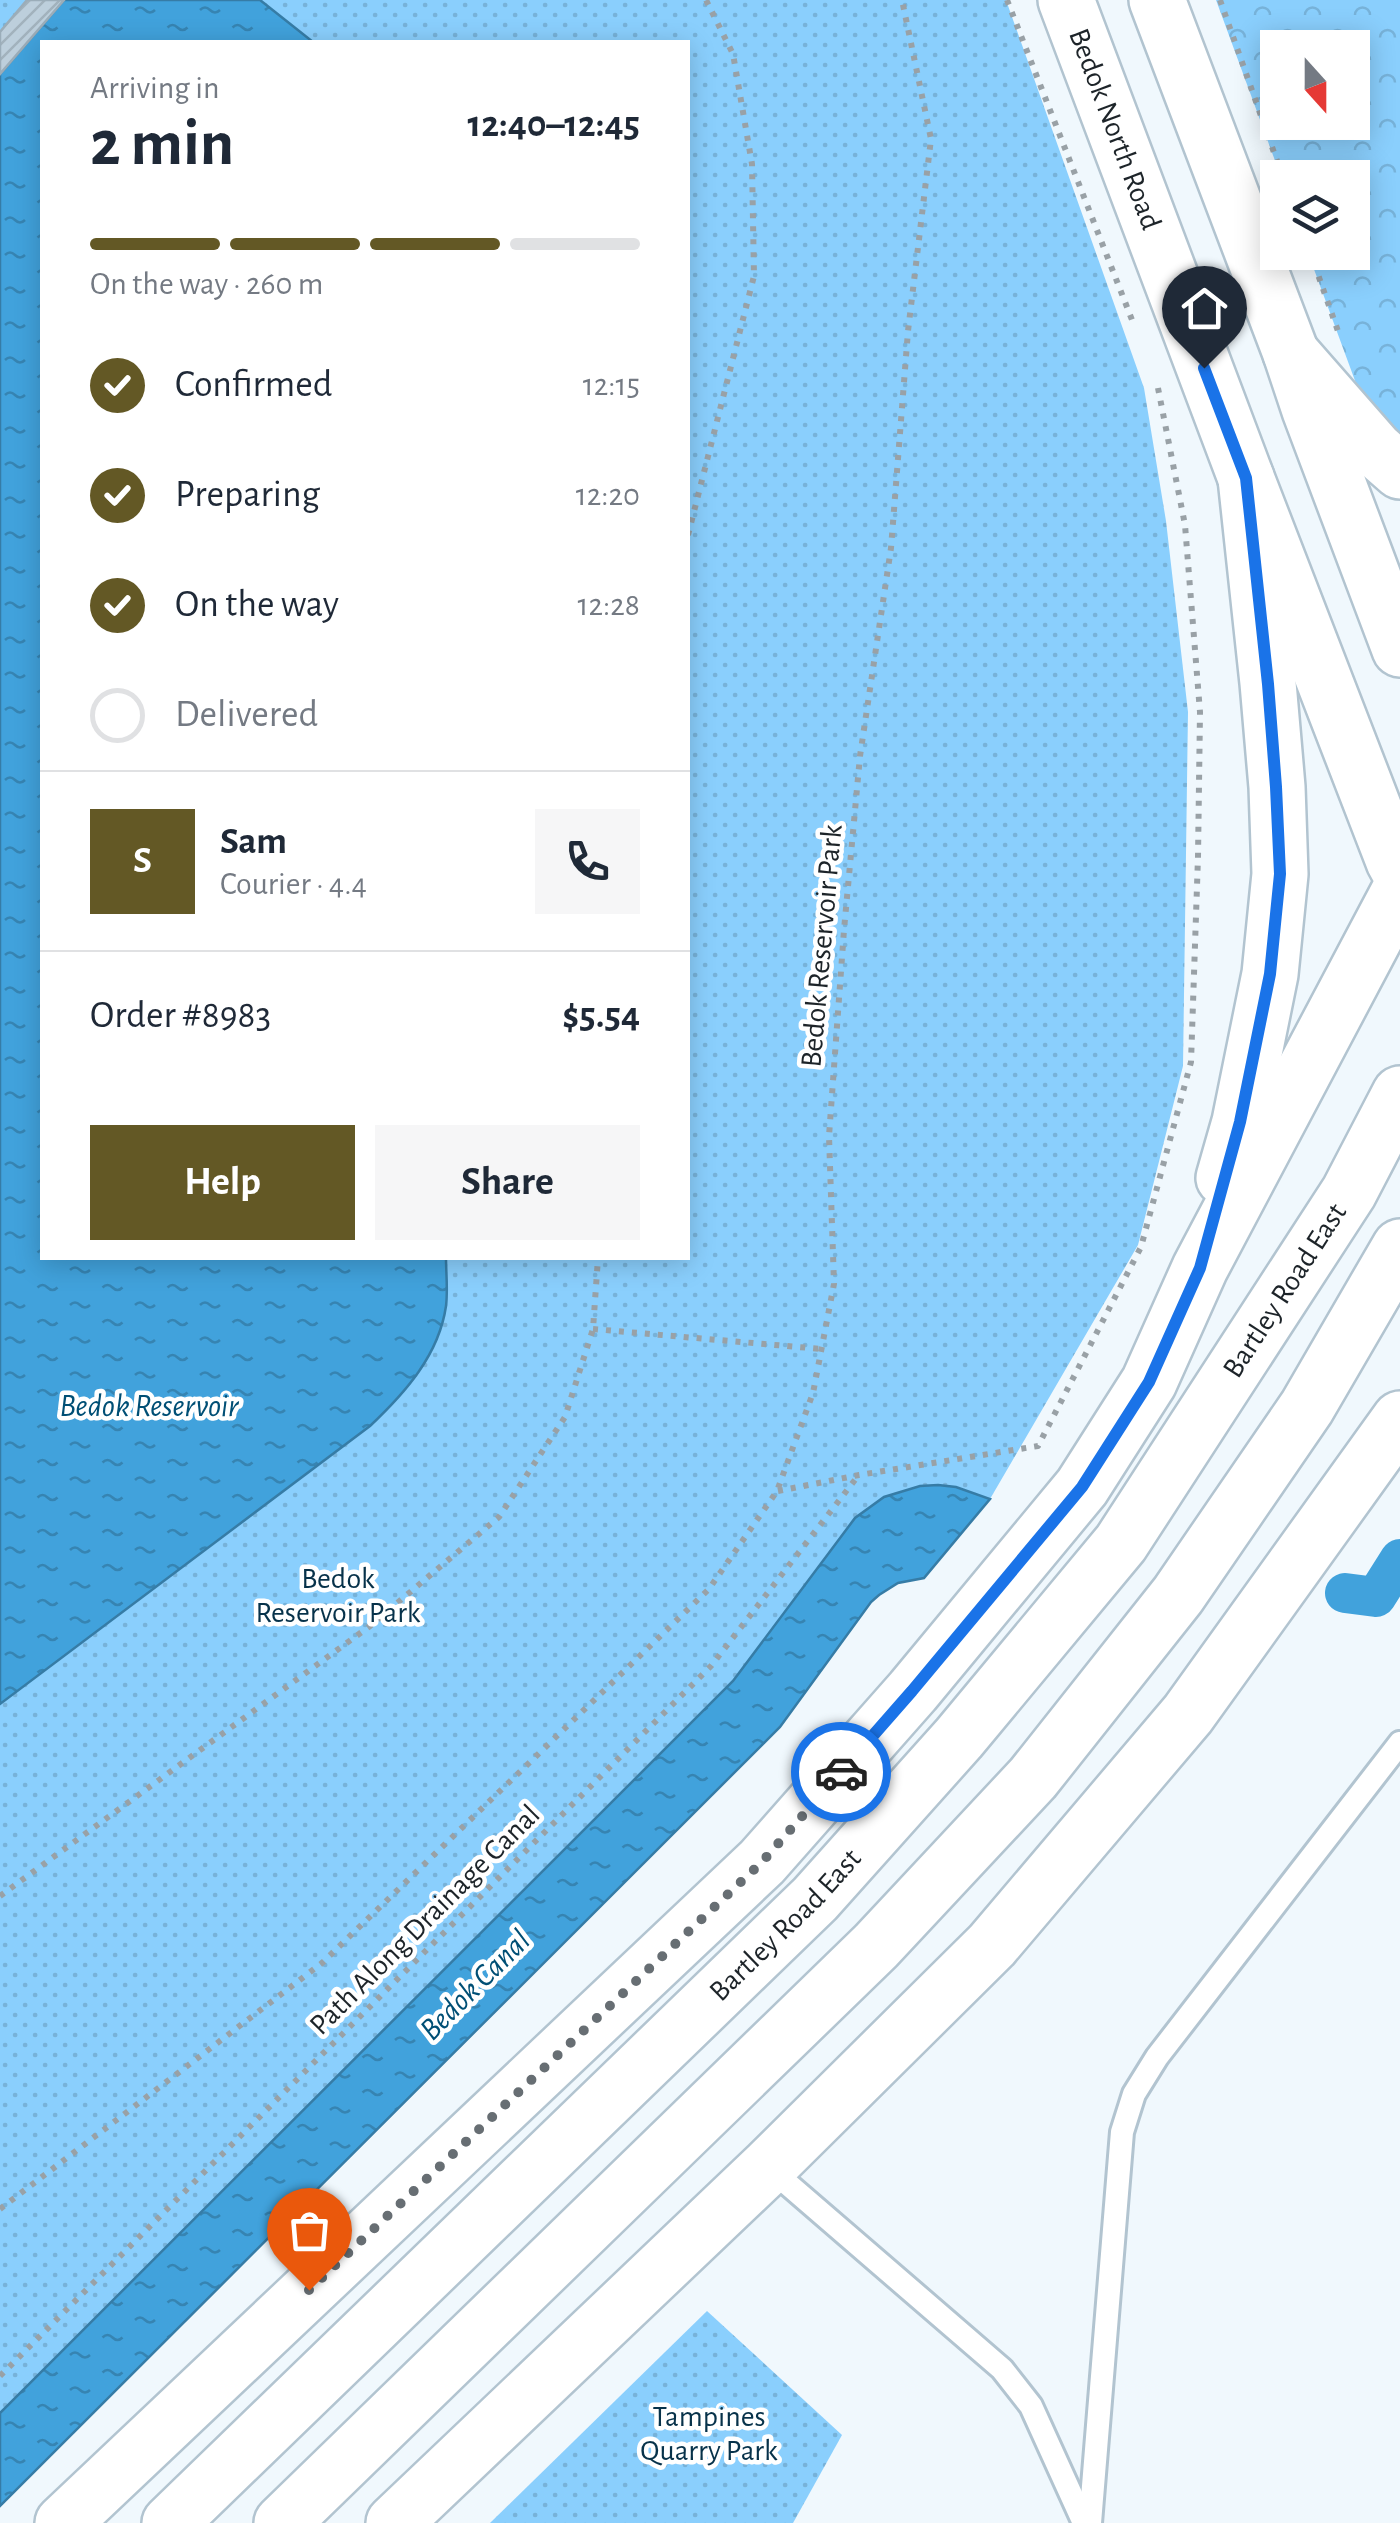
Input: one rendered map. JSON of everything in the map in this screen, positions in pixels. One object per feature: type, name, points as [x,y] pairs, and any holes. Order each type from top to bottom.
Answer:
[{"type":"main road","name":"Bedok North Road","points":[[1066,0],[1400,872]]},
{"type":"main road","points":[[1157,0],[1400,649]]},
{"type":"main road","points":[[1291,352],[1400,472]]},
{"type":"main road","points":[[1200,1268],[1240,1122],[1270,974],[1280,874],[1268,684],[1246,478]]},
{"type":"main road","points":[[62,2523],[762,1862],[912,1691],[1082,1487],[1149,1382],[1200,1268],[1400,890]]},
{"type":"main road","name":"Bartley Road East","points":[[170,2523],[815,1900],[959,1738],[1121,1544],[1349,1192],[1400,1094]]},
{"type":"main road","points":[[282,2523],[876,1946],[1033,1778],[1189,1579],[1307,1407],[1400,1247]]},
{"type":"main road","points":[[394,2523],[768,2167],[992,1945],[1188,1714],[1400,1419]]},
{"type":"lane","points":[[1087,2523],[1122,2132],[1134,2094],[1157,2057],[1400,1742]]},
{"type":"lane","points":[[768,2167],[1002,2369],[1031,2406],[1087,2523]]},
{"type":"path","points":[[690,527],[754,276],[752,164],[732,54],[706,0]]},
{"type":"path","name":"Bedok Reservoir Park","points":[[0,2209],[322,1962],[709,1589],[777,1491],[813,1392],[834,1284],[829,1136],[844,930],[860,756],[891,548],[908,331],[931,139],[902,0]]},
{"type":"path","points":[[1007,0],[1135,328]]},
{"type":"path","points":[[1220,0],[1277,160]]},
{"type":"path","points":[[777,1491],[1038,1446],[1142,1247],[1191,1062],[1199,817],[1200,712],[1185,525],[1156,382]]},
{"type":"path","points":[[0,1896],[370,1626],[499,1516],[565,1417],[592,1329],[598,1260]]},
{"type":"path","points":[[592,1329],[821,1349]]},
{"type":"path","name":"Path Along Drainage Canal","points":[[0,2376],[711,1666],[859,1474]]},
{"type":"green space","name":"Bedok Reservoir Park","points":[[0,0],[1006,0],[1144,388],[1166,521],[1188,712],[1183,1066],[1138,1245],[990,1499],[956,1487],[920,1486],[884,1497],[855,1518],[733,1681],[0,2413]]},
{"type":"green space","points":[[1216,0],[1400,0],[1400,434],[1368,416],[1314,270],[1370,270],[1370,160],[1275,160],[1267,140],[1370,140],[1370,30],[1260,30],[1260,120]]},
{"type":"green space","name":"Tampines Quarry Park","points":[[707,2311],[842,2435],[793,2523],[490,2523]]},
{"type":"water","name":"Bedok Reservoir","points":[[64,0],[260,0],[310,40],[40,40],[40,1260],[446,1260],[447,1294],[442,1324],[428,1357],[408,1386],[370,1426],[0,1704],[0,74]]},
{"type":"water","points":[[938,1485],[990,1499],[924,1578],[898,1583],[871,1602],[780,1727],[0,2506],[0,2413],[733,1681],[855,1518],[884,1497]]},
{"type":"building","points":[[27,0],[64,0],[0,74],[0,32]]},
{"type":"waterway","name":"Bedok Canal","points":[[1345,1593],[1376,1597],[1400,1559]]},
{"type":"way so far","points":[[309,2290],[762,1862],[841,1772]]},
{"type":"route","points":[[841,1772],[1082,1487],[1149,1382],[1200,1268],[1240,1122],[1270,974],[1280,874],[1276,787],[1246,478],[1204,368]]}]
